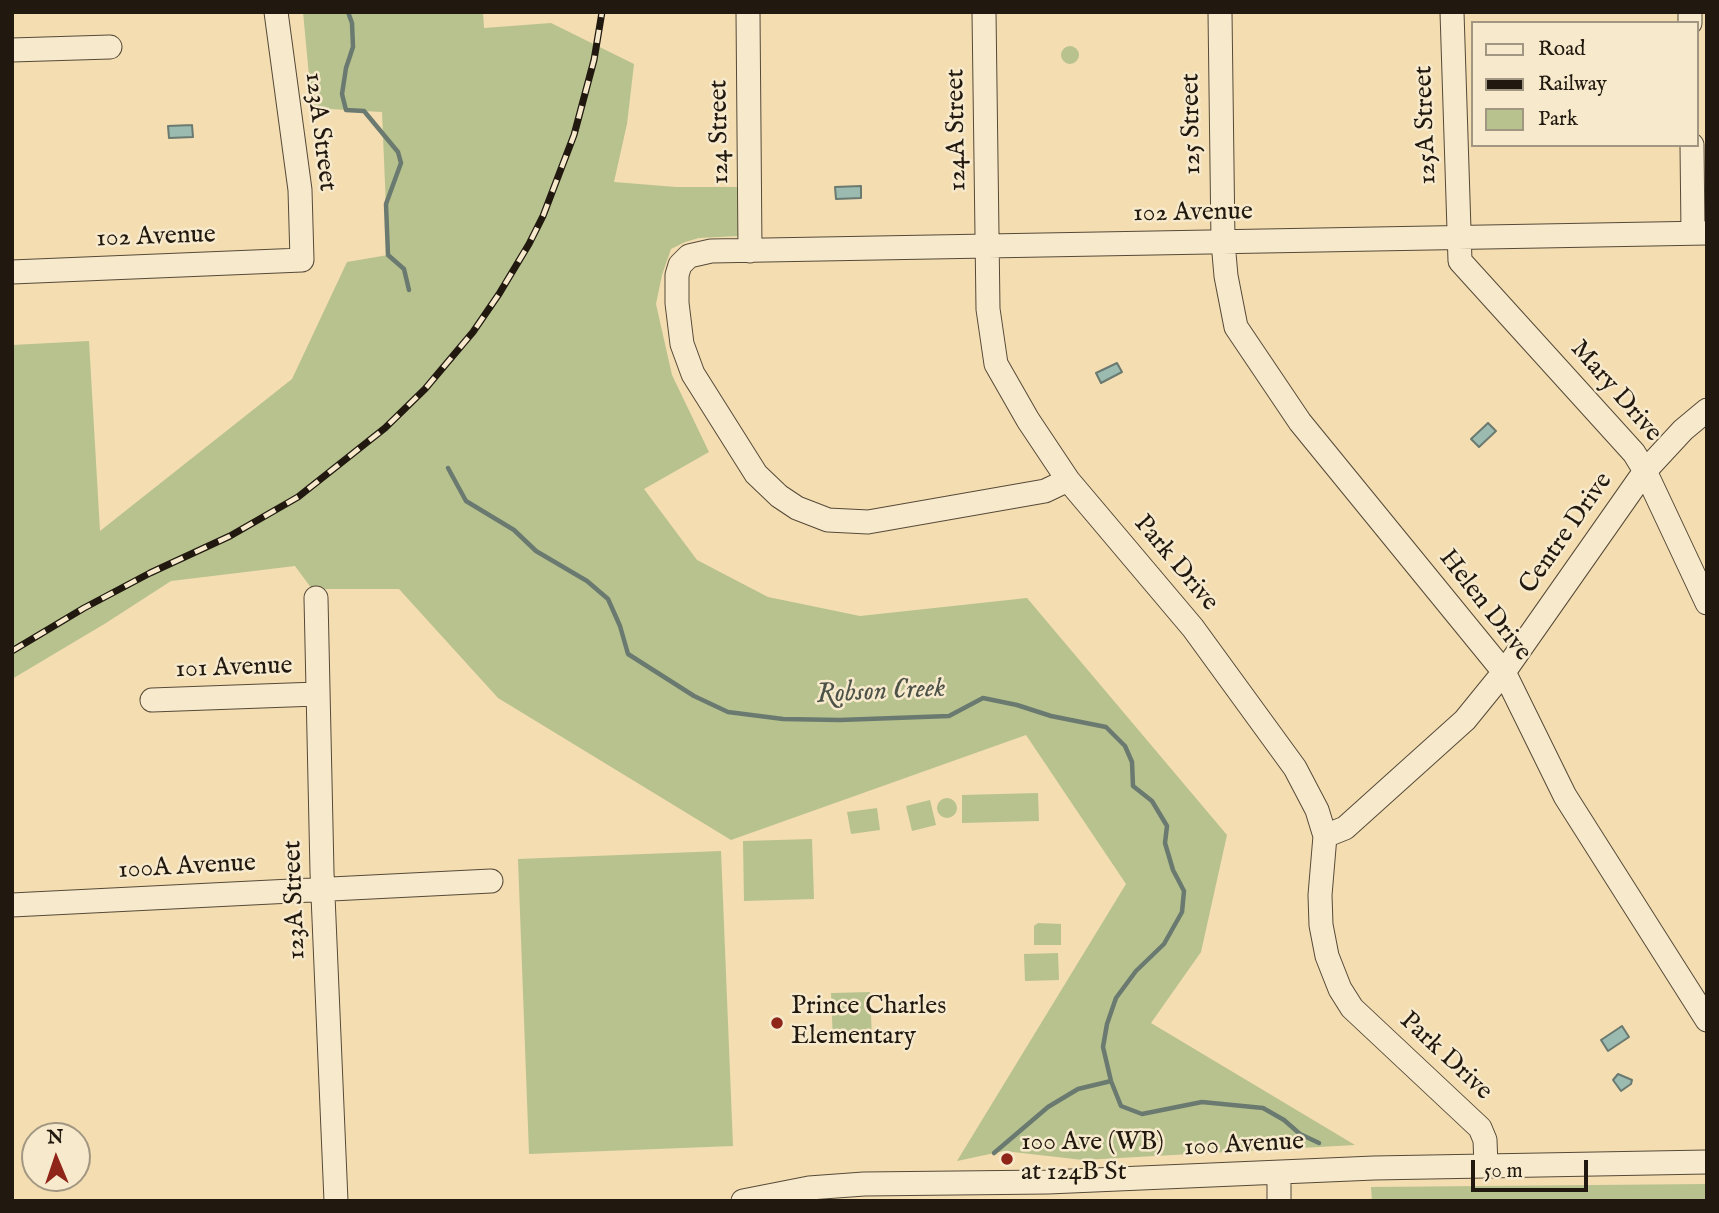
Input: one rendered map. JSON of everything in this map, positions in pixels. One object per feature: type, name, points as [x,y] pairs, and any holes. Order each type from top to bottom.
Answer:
[{"type":"street","name":"123A Street","points":[[276,12],[300,190],[302,260]]},
{"type":"street","name":"124 Street","points":[[748,12],[750,251]]},
{"type":"street","name":"124A Street","points":[[984,12],[988,309],[996,364],[1028,420],[1068,480]]},
{"type":"street","name":"125 Street","points":[[1220,12],[1223,242],[1226,276]]},
{"type":"street","name":"125A Street","points":[[1452,12],[1458,237]]},
{"type":"street","points":[[12,50],[110,47]]},
{"type":"street","points":[[1692,147],[1700,233]]},
{"type":"street","name":"102 Avenue","points":[[1068,480],[1045,491],[868,522],[828,520],[787,502],[756,474],[701,389],[687,362],[682,344],[676,280],[684,261],[695,253],[703,252],[1700,233]]},
{"type":"street","name":"Mary Drive","points":[[1458,237],[1460,261],[1634,453],[1707,603]]},
{"type":"street","name":"102 Avenue","points":[[12,272],[302,260]]},
{"type":"street","name":"Helen Drive","points":[[1226,276],[1236,327],[1300,422],[1504,673],[1565,796],[1707,1020]]},
{"type":"street","name":"Centre Drive","points":[[1325,836],[1345,828],[1465,719],[1504,673],[1645,471],[1683,430],[1707,410]]},
{"type":"street","name":"Park Drive","points":[[1068,480],[1192,628],[1275,739],[1309,793],[1325,836],[1320,895],[1321,925],[1327,956],[1340,989],[1352,1009],[1479,1128],[1485,1140],[1486,1166]]},
{"type":"street","name":"123A Street","points":[[316,598],[323,890],[336,1201]]},
{"type":"street","name":"101 Avenue","points":[[152,700],[317,694]]},
{"type":"street","name":"100A Avenue","points":[[12,905],[491,881]]},
{"type":"street","name":"100 Avenue","points":[[743,1201],[824,1186],[904,1192],[1083,1191],[1279,1173],[1707,1162]]},
{"type":"street","points":[[1279,1173],[1279,1201]]},
{"type":"green space","points":[[303,12],[483,12],[484,28],[551,23],[634,64],[627,124],[614,182],[676,187],[739,187],[739,236],[699,238],[671,249],[656,304],[672,375],[709,452],[644,489],[697,560],[768,597],[860,616],[1027,598],[1227,835],[1201,952],[1151,1023],[1355,1145],[1083,1160],[1004,1151],[957,1161],[1126,884],[1026,735],[731,840],[498,698],[399,589],[312,589],[295,566],[171,581],[12,679],[12,345],[89,341],[100,531],[292,379],[347,262],[388,255],[382,112],[312,108]]},
{"type":"green space","points":[[1070,46],[1076,49],[1079,55],[1076,61],[1070,64],[1064,61],[1061,55],[1064,49]]},
{"type":"green space","points":[[1038,793],[1039,821],[962,823],[962,795]]},
{"type":"green space","points":[[943,798],[951,798],[957,808],[951,818],[943,818],[937,812],[937,804]]},
{"type":"green space","points":[[930,800],[936,825],[912,831],[906,806]]},
{"type":"green space","points":[[877,808],[880,830],[851,834],[847,812]]},
{"type":"green space","points":[[812,839],[814,899],[744,901],[743,841]]},
{"type":"green space","points":[[721,851],[733,1146],[529,1154],[518,859]]},
{"type":"green space","points":[[1038,923],[1061,924],[1061,945],[1034,945],[1034,926]]},
{"type":"green space","points":[[1058,953],[1059,980],[1025,981],[1024,954]]},
{"type":"green space","points":[[870,992],[872,1039],[833,1041],[831,993]]},
{"type":"green space","points":[[1707,1184],[1707,1201],[1372,1201],[1371,1187]]},
{"type":"water","points":[[192,125],[193,137],[169,138],[168,126]]},
{"type":"water","points":[[861,186],[861,198],[836,199],[835,187]]},
{"type":"water","points":[[1117,363],[1122,372],[1101,383],[1096,373]]},
{"type":"water","points":[[1488,423],[1496,431],[1479,447],[1471,439]]},
{"type":"water","points":[[1622,1026],[1629,1037],[1608,1051],[1601,1040]]},
{"type":"water","points":[[1618,1074],[1632,1080],[1631,1084],[1621,1091],[1613,1080]]},
{"type":"waterway","name":"Robson Creek","points":[[348,12],[352,23],[353,47],[342,94],[346,110],[364,111],[398,152],[401,163],[386,204],[388,255],[404,269],[409,290]]},
{"type":"waterway","name":"Robson Creek","points":[[448,468],[466,501],[514,530],[536,551],[587,581],[608,599],[628,654],[694,696],[728,712],[783,719],[949,716],[983,698],[1106,727],[1125,746],[1132,762],[1133,786],[1152,801],[1167,826],[1165,843],[1173,870],[1184,891],[1182,912],[1164,944],[1136,971],[1116,998],[1107,1024],[1103,1047],[1111,1081],[1121,1106],[1142,1114],[1202,1102],[1263,1108],[1284,1120],[1300,1134],[1319,1143]]},
{"type":"waterway","points":[[994,1153],[1048,1107],[1078,1089],[1111,1081]]},
{"type":"railway","points":[[12,651],[84,608],[150,573],[230,536],[298,497],[385,428],[425,389],[473,332],[499,294],[543,216],[574,135],[594,60],[602,12]]},
{"type":"place","name":"Prince Charles Elementary","points":[[777,1023]]},
{"type":"place","name":"100 Ave (WB) at 124B St","points":[[1007,1159]]}]
